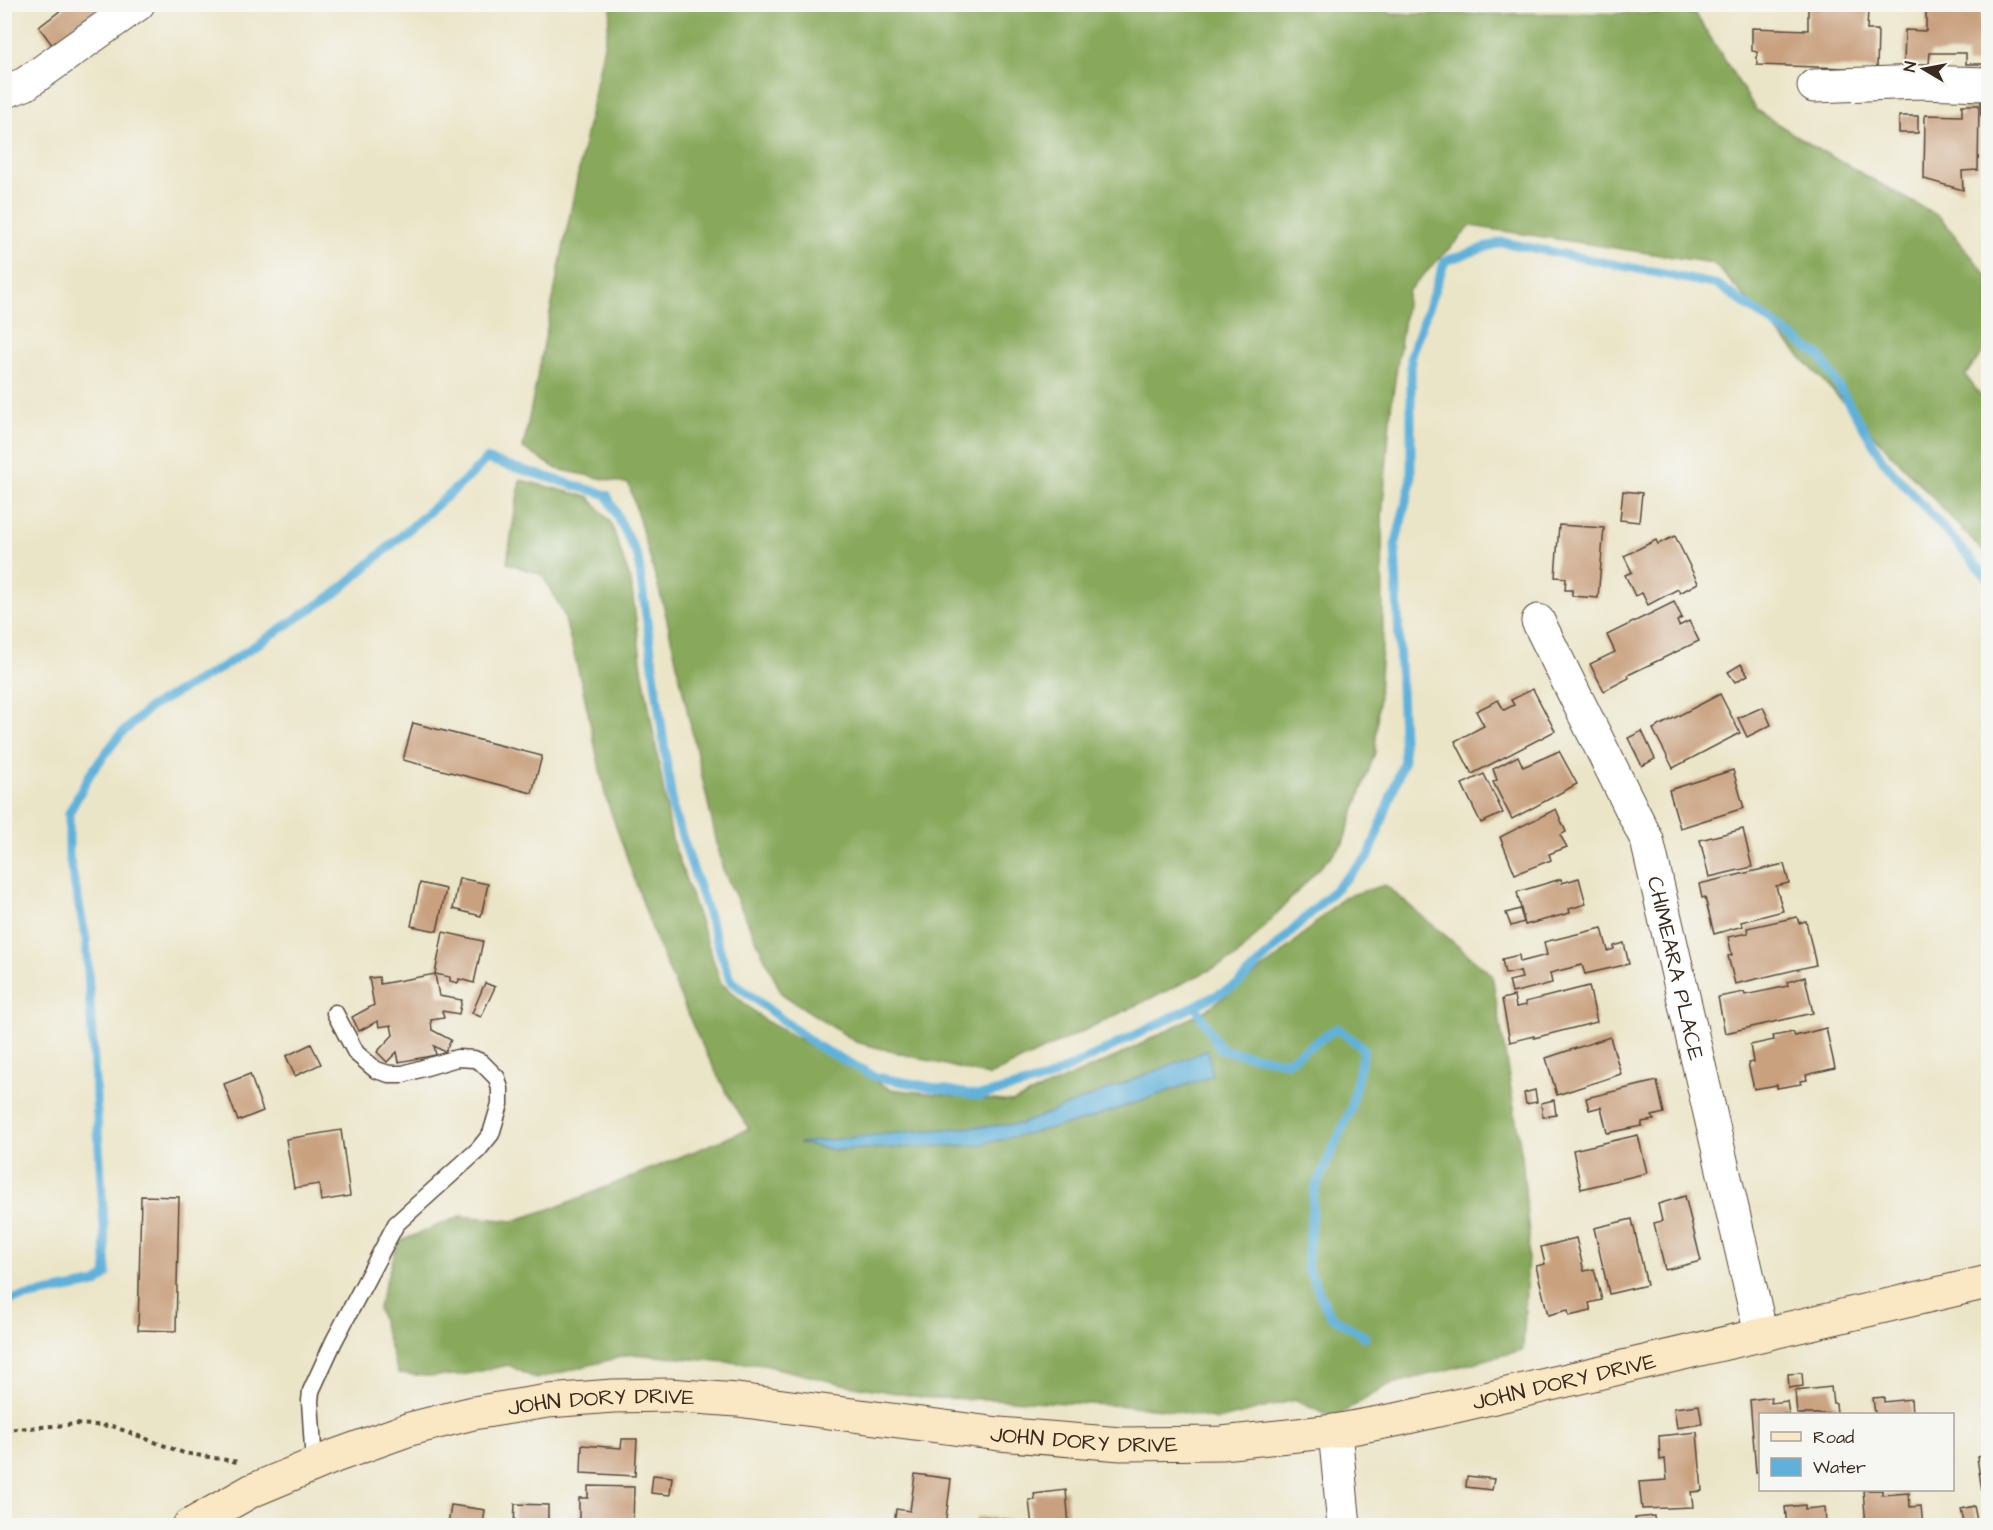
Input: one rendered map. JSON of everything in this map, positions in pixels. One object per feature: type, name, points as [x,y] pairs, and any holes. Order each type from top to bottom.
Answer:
[{"type":"street","points":[[4,92],[25,84],[138,4]]},
{"type":"street","points":[[1814,86],[1919,82],[1989,84]]},
{"type":"street","name":"CHIMEARA PLACE","points":[[1538,621],[1647,840],[1761,1334]]},
{"type":"street","name":"JOHN DORY DRIVE","points":[[189,1526],[251,1491],[315,1464],[410,1429],[473,1413],[548,1401],[669,1395],[737,1400],[1009,1435],[1121,1444],[1222,1443],[1335,1431],[1420,1414],[1989,1282]]},
{"type":"street","points":[[1335,1431],[1344,1526]]},
{"type":"lane","points":[[315,1464],[311,1391],[334,1341],[396,1224],[478,1150],[491,1134],[500,1104],[497,1078],[481,1062],[474,1059],[457,1058],[403,1074],[389,1074],[376,1070],[356,1053],[335,1013]]},
{"type":"path","points":[[430,4],[437,7],[480,4]]},
{"type":"path","points":[[4,1430],[78,1424],[112,1426],[184,1453],[243,1463]]},
{"type":"green space","points":[[1381,4],[1391,14],[1695,13],[1756,110],[1809,144],[1940,217],[1988,277],[1988,346],[1965,375],[1988,405],[1988,557],[1713,263],[1471,226],[1408,291],[1391,408],[1382,517],[1383,633],[1375,752],[1343,843],[1235,958],[989,1076],[856,1042],[782,994],[723,870],[665,611],[629,484],[557,469],[523,448],[612,5]]},
{"type":"green space","points":[[520,480],[589,497],[611,523],[631,582],[642,668],[672,839],[721,983],[764,1020],[890,1089],[1012,1102],[1118,1056],[1206,1010],[1277,958],[1344,897],[1385,885],[1492,975],[1522,1156],[1529,1236],[1523,1350],[1388,1385],[1334,1418],[1294,1400],[1218,1420],[1164,1409],[1129,1406],[927,1398],[842,1384],[764,1365],[632,1354],[536,1379],[509,1365],[462,1375],[425,1376],[398,1373],[378,1308],[398,1242],[461,1216],[513,1221],[562,1205],[749,1129],[726,1092],[696,1033],[657,943],[606,798],[583,689],[563,612],[542,575],[507,563]]},
{"type":"water","points":[[1208,1050],[1212,1076],[1083,1121],[978,1145],[835,1150],[799,1143],[915,1131],[1021,1124]]},
{"type":"building","points":[[69,4],[105,4],[111,13],[58,53],[39,27]]},
{"type":"building","points":[[1964,4],[1981,4],[1981,33],[1988,33],[1988,64],[1966,64],[1966,53],[1930,53],[1929,64],[1904,64],[1905,30],[1926,31],[1926,10],[1965,10]]},
{"type":"building","points":[[1808,8],[1868,9],[1867,30],[1878,30],[1877,69],[1757,65],[1757,52],[1752,51],[1752,28],[1808,30]]},
{"type":"building","points":[[1981,99],[1988,99],[1988,115],[1981,115]]},
{"type":"building","points":[[1962,105],[1979,105],[1978,170],[1962,171],[1963,190],[1924,179],[1925,115],[1962,116]]},
{"type":"building","points":[[1899,116],[1918,116],[1918,133],[1899,133]]},
{"type":"building","points":[[1623,491],[1642,493],[1639,522],[1620,520]]},
{"type":"building","points":[[1559,525],[1604,528],[1598,598],[1572,596],[1572,590],[1565,590],[1566,578],[1555,577]]},
{"type":"building","points":[[1675,536],[1698,583],[1680,593],[1678,589],[1648,605],[1642,593],[1635,596],[1625,575],[1632,572],[1624,556],[1656,540],[1658,544]]},
{"type":"building","points":[[1674,602],[1682,618],[1677,621],[1679,626],[1689,621],[1699,641],[1628,675],[1629,678],[1604,691],[1590,664],[1615,652],[1607,635]]},
{"type":"building","points":[[1741,664],[1748,675],[1735,682],[1728,672]]},
{"type":"building","points":[[1533,689],[1555,731],[1472,774],[1455,741],[1484,726],[1476,711],[1498,700],[1504,710],[1514,705],[1511,700]]},
{"type":"building","points":[[1720,694],[1740,733],[1673,768],[1653,729]]},
{"type":"building","points":[[1763,707],[1771,725],[1747,737],[1738,718]]},
{"type":"building","points":[[413,723],[542,756],[532,793],[403,760]]},
{"type":"building","points":[[1642,731],[1655,759],[1642,766],[1628,738]]},
{"type":"building","points":[[1559,751],[1577,784],[1512,819],[1493,782],[1497,780],[1493,769],[1518,756],[1523,767]]},
{"type":"building","points":[[1733,770],[1744,808],[1680,828],[1669,790]]},
{"type":"building","points":[[1484,774],[1503,813],[1481,823],[1462,784]]},
{"type":"building","points":[[1556,809],[1566,832],[1560,835],[1567,847],[1549,854],[1551,860],[1515,874],[1500,837]]},
{"type":"building","points":[[1743,829],[1752,867],[1709,877],[1700,840]]},
{"type":"building","points":[[1784,864],[1789,883],[1776,886],[1783,911],[1741,922],[1743,926],[1714,934],[1705,897],[1702,898],[1699,884]]},
{"type":"building","points":[[459,878],[488,884],[481,916],[453,909]]},
{"type":"building","points":[[1579,878],[1586,904],[1569,909],[1570,913],[1525,925],[1517,892],[1561,879],[1562,883]]},
{"type":"building","points":[[420,883],[446,889],[437,931],[411,926]]},
{"type":"building","points":[[1520,909],[1524,922],[1511,926],[1506,913]]},
{"type":"building","points":[[1797,917],[1799,923],[1806,921],[1816,965],[1735,984],[1728,956],[1732,955],[1728,937],[1748,933],[1747,928]]},
{"type":"building","points":[[1602,928],[1608,951],[1624,943],[1629,964],[1585,974],[1582,965],[1550,973],[1552,983],[1512,993],[1509,981],[1522,978],[1520,971],[1505,974],[1502,959],[1519,955],[1520,962],[1547,955],[1544,942]]},
{"type":"building","points":[[443,932],[483,941],[474,983],[459,979],[458,983],[450,981],[450,977],[435,974]]},
{"type":"building","points":[[435,974],[439,996],[462,1000],[459,1014],[442,1011],[444,1018],[431,1020],[432,1030],[451,1040],[445,1052],[434,1046],[436,1055],[399,1062],[397,1052],[387,1062],[377,1052],[393,1035],[391,1025],[379,1027],[378,1021],[359,1031],[352,1017],[374,1005],[369,978],[379,977],[380,984]]},
{"type":"building","points":[[1805,977],[1813,1013],[1725,1033],[1718,997],[1744,992],[1745,995],[1788,986],[1787,982]]},
{"type":"building","points":[[485,983],[495,987],[481,1017],[472,1013]]},
{"type":"building","points":[[1589,986],[1597,1022],[1510,1042],[1502,999],[1514,996],[1516,1007],[1526,1005],[1525,1002]]},
{"type":"building","points":[[1826,1028],[1835,1068],[1806,1075],[1807,1080],[1800,1081],[1801,1084],[1754,1089],[1748,1063],[1753,1062],[1750,1045],[1774,1040],[1773,1036],[1793,1032],[1795,1036]]},
{"type":"building","points":[[1610,1037],[1621,1074],[1557,1095],[1546,1058]]},
{"type":"building","points":[[311,1044],[321,1064],[295,1076],[286,1056]]},
{"type":"building","points":[[250,1074],[263,1111],[238,1121],[224,1084]]},
{"type":"building","points":[[1657,1081],[1664,1113],[1652,1116],[1654,1120],[1642,1122],[1642,1126],[1607,1133],[1601,1107],[1589,1110],[1586,1098]]},
{"type":"building","points":[[1535,1090],[1537,1102],[1526,1104],[1524,1093]]},
{"type":"building","points":[[1554,1100],[1556,1115],[1543,1117],[1541,1103]]},
{"type":"building","points":[[341,1130],[350,1196],[321,1201],[319,1184],[294,1188],[286,1139]]},
{"type":"building","points":[[1638,1135],[1647,1173],[1581,1189],[1573,1150]]},
{"type":"building","points":[[141,1196],[179,1197],[176,1331],[138,1330]]},
{"type":"building","points":[[1685,1196],[1701,1261],[1665,1270],[1654,1223],[1662,1221],[1658,1204]]},
{"type":"building","points":[[1632,1219],[1647,1285],[1609,1294],[1594,1228]]},
{"type":"building","points":[[1576,1238],[1584,1271],[1594,1269],[1602,1300],[1589,1303],[1591,1311],[1569,1316],[1568,1310],[1548,1315],[1536,1266],[1545,1264],[1541,1247]]},
{"type":"building","points":[[1802,1373],[1803,1386],[1789,1388],[1788,1374]]},
{"type":"building","points":[[1831,1387],[1837,1413],[1797,1413],[1795,1391]]},
{"type":"building","points":[[1771,1397],[1771,1403],[1787,1401],[1789,1413],[1759,1413],[1759,1471],[1756,1472],[1750,1400]]},
{"type":"building","points":[[1884,1397],[1884,1402],[1911,1399],[1912,1413],[1875,1413],[1873,1398]]},
{"type":"building","points":[[1699,1405],[1702,1424],[1677,1428],[1674,1408]]},
{"type":"building","points":[[1697,1432],[1702,1491],[1691,1492],[1693,1507],[1642,1509],[1639,1482],[1667,1480],[1665,1459],[1660,1460],[1659,1436]]},
{"type":"building","points":[[622,1439],[637,1439],[635,1476],[581,1473],[582,1445],[621,1448]]},
{"type":"building","points":[[1988,1455],[1988,1526],[1987,1526],[1977,1457]]},
{"type":"building","points":[[915,1474],[951,1479],[945,1526],[894,1526],[896,1509],[910,1511]]},
{"type":"building","points":[[653,1475],[672,1477],[670,1495],[651,1493]]},
{"type":"building","points":[[1467,1476],[1494,1479],[1492,1490],[1466,1487]]},
{"type":"building","points":[[588,1486],[634,1487],[633,1526],[579,1526],[579,1498],[588,1498]]},
{"type":"building","points":[[1066,1490],[1069,1526],[1032,1526],[1029,1500],[1035,1500],[1034,1494]]},
{"type":"building","points":[[1863,1491],[1882,1491],[1882,1495],[1909,1493],[1910,1507],[1921,1506],[1923,1526],[1866,1526]]},
{"type":"building","points":[[515,1504],[548,1505],[548,1526],[514,1526]]},
{"type":"building","points":[[451,1505],[485,1510],[483,1526],[448,1526]]},
{"type":"building","points":[[1805,1505],[1805,1509],[1825,1507],[1826,1526],[1787,1526],[1785,1507]]},
{"type":"building","points":[[1974,1506],[1977,1521],[1964,1523],[1961,1509]]},
{"type":"building","points":[[977,1516],[1009,1520],[1008,1526],[976,1526]]},
{"type":"building","points":[[1654,1516],[1655,1526],[1636,1526],[1635,1518]]},
{"type":"waterway","points":[[4,1301],[97,1283],[107,1274],[86,939],[69,856],[69,813],[90,774],[119,736],[149,708],[219,669],[336,593],[470,476],[486,459],[607,495],[638,557],[673,809],[730,980],[817,1046],[876,1077],[979,1096],[1046,1079],[1237,985],[1369,856],[1404,760],[1395,546],[1411,482],[1411,355],[1445,261],[1502,242],[1718,285],[1821,357],[1884,462],[1988,578]]},
{"type":"waterway","points":[[1195,1006],[1221,1050],[1287,1062],[1337,1028],[1364,1049],[1350,1111],[1314,1191],[1307,1267],[1330,1315],[1365,1337]]}]
